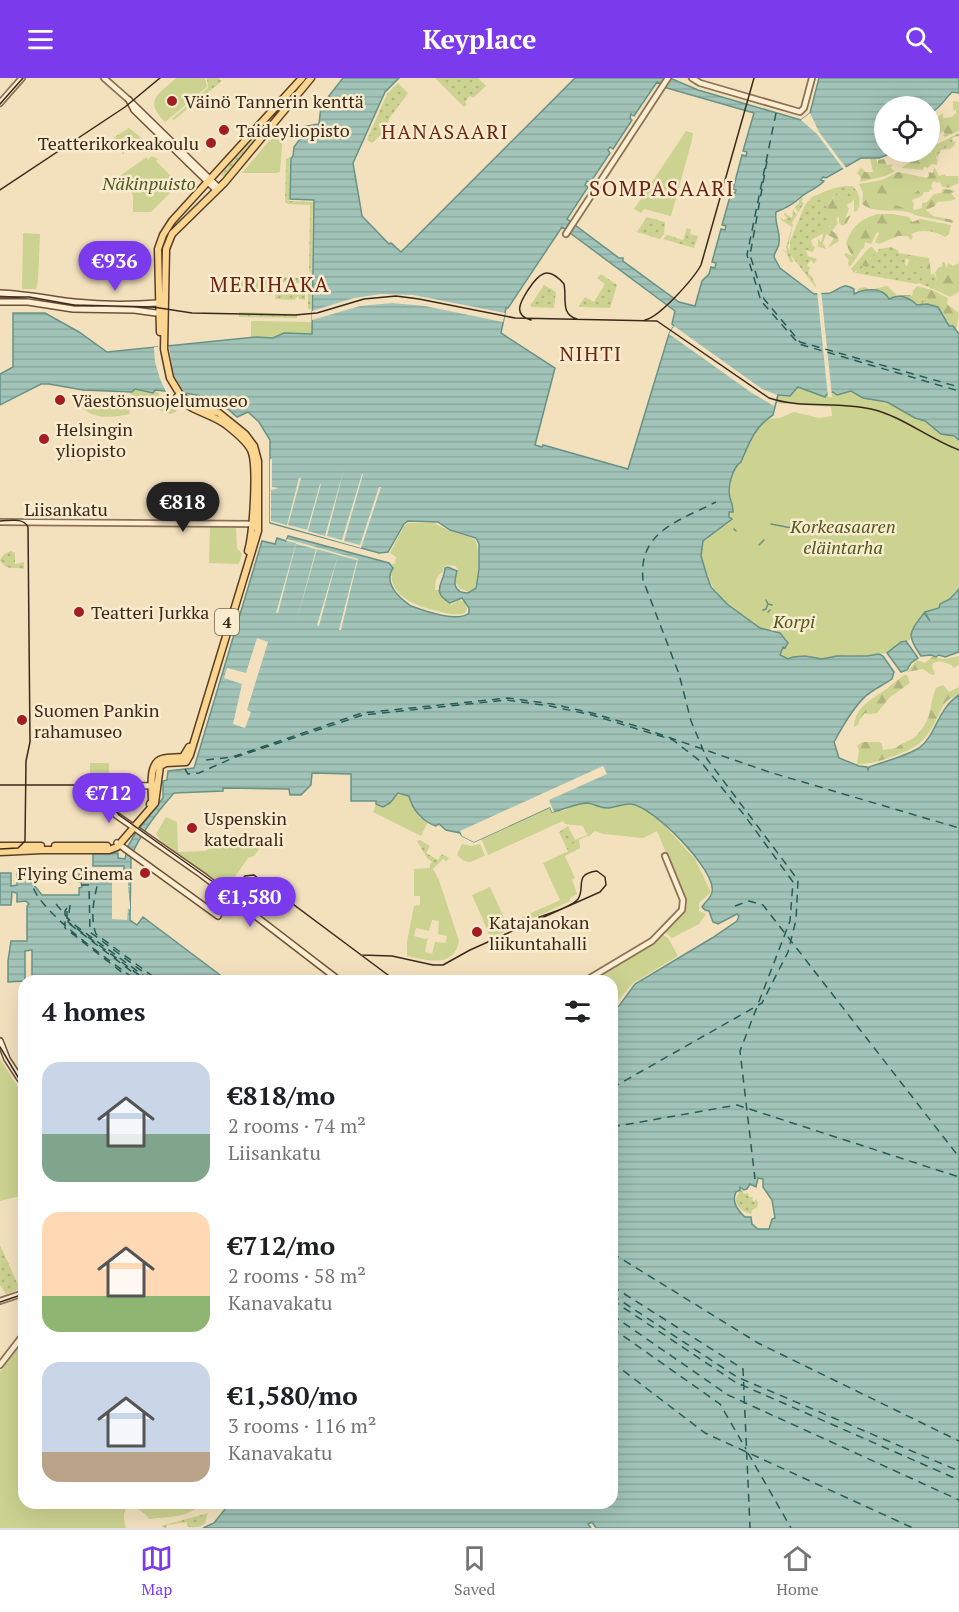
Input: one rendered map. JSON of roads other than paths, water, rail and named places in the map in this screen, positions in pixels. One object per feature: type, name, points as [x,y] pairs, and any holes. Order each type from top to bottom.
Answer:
[{"type":"main road","points":[[162,311],[158,303],[158,249],[165,230],[302,78]]},
{"type":"main road","points":[[255,522],[253,456],[249,439],[233,423],[219,414],[193,407],[185,402],[176,390],[166,369],[162,326],[165,253],[172,234],[250,154],[311,78]]},
{"type":"main road","points":[[129,100],[218,189]]},
{"type":"main road","points":[[0,293],[85,303],[158,303]]},
{"type":"main road","points":[[0,302],[28,302],[73,309],[162,311]]},
{"type":"main road","name":"4","points":[[189,753],[255,522]]},
{"type":"main road","name":"4","points":[[189,753],[256,539],[255,522]]},
{"type":"main road","points":[[0,852],[109,850],[137,829],[144,812],[152,801],[155,786],[153,769],[158,761],[163,758],[182,758],[189,753]]},
{"type":"main road","points":[[155,786],[113,785],[113,806],[116,815],[230,897],[332,975]]},
{"type":"main road","points":[[0,846],[109,846],[119,844],[217,916],[230,897]]},
{"type":"main road","points":[[0,1041],[7,1059],[18,1076]]},
{"type":"main road","points":[[0,1052],[18,1080]]},
{"type":"street","points":[[0,103],[22,78]]},
{"type":"street","points":[[104,78],[129,100]]},
{"type":"street","points":[[567,232],[668,78]]},
{"type":"street","points":[[692,78],[700,83],[801,111],[812,78]]},
{"type":"street","name":"Liisankatu","points":[[0,522],[240,522],[245,520],[255,522]]},
{"type":"street","points":[[595,975],[652,941],[682,910],[682,900],[665,856]]},
{"type":"street","points":[[0,1301],[18,1295]]},
{"type":"street","points":[[0,1365],[18,1342]]},
{"type":"water","points":[[343,78],[399,78],[385,92],[353,163],[362,216],[389,244],[391,243],[401,252],[575,78],[670,78],[698,90],[801,120],[810,113],[819,78],[959,78],[959,93],[952,92],[940,106],[940,96],[874,96],[874,158],[861,158],[826,178],[823,177],[821,180],[824,181],[818,186],[776,212],[779,245],[774,257],[780,268],[814,294],[830,293],[847,286],[854,289],[854,294],[873,290],[883,292],[889,299],[901,296],[917,305],[927,304],[938,307],[949,326],[953,326],[959,334],[959,440],[954,436],[941,434],[925,421],[887,402],[863,398],[851,391],[837,395],[833,392],[828,393],[825,397],[798,387],[790,396],[778,395],[773,415],[757,430],[731,477],[729,493],[733,512],[729,512],[729,517],[732,519],[703,541],[701,556],[711,587],[727,604],[760,628],[780,633],[788,643],[785,648],[783,647],[780,655],[788,659],[805,656],[822,659],[879,654],[894,672],[892,679],[860,702],[846,722],[834,742],[839,758],[867,767],[868,770],[869,767],[919,748],[925,743],[946,708],[959,695],[959,1528],[596,1528],[592,1522],[588,1524],[591,1528],[203,1528],[214,1523],[225,1509],[618,1509],[618,1007],[635,984],[712,938],[737,921],[739,916],[737,914],[718,924],[713,922],[709,911],[702,907],[712,892],[711,882],[705,870],[668,827],[641,807],[626,804],[606,808],[586,803],[552,812],[550,807],[474,842],[460,833],[446,830],[439,824],[436,826],[427,821],[415,810],[409,796],[398,793],[390,803],[383,807],[376,804],[376,801],[351,801],[351,774],[312,773],[311,785],[301,795],[290,795],[289,789],[223,788],[223,791],[174,793],[150,824],[131,857],[130,920],[137,925],[143,917],[220,975],[32,975],[32,950],[25,951],[25,975],[18,975],[18,981],[8,982],[11,941],[27,941],[27,906],[29,904],[26,901],[17,902],[17,893],[12,892],[11,905],[0,905],[0,873],[11,873],[11,886],[17,885],[17,873],[34,873],[34,885],[42,895],[79,895],[79,888],[82,887],[79,874],[124,873],[124,866],[93,866],[93,853],[118,853],[118,858],[125,859],[128,846],[135,834],[163,798],[163,781],[167,780],[168,771],[194,768],[262,541],[275,544],[277,538],[286,541],[288,536],[389,563],[393,568],[390,574],[391,585],[411,606],[457,617],[469,613],[469,608],[462,598],[450,603],[439,591],[445,568],[448,567],[457,571],[455,586],[459,591],[468,593],[476,588],[479,544],[476,538],[450,530],[438,522],[408,521],[388,552],[379,553],[270,523],[270,440],[259,422],[248,412],[237,417],[218,403],[189,394],[155,390],[153,393],[135,389],[132,392],[83,390],[49,384],[41,384],[0,405],[0,374],[13,367],[13,313],[45,313],[79,332],[107,352],[256,337],[273,338],[284,333],[312,334],[314,200],[290,199],[291,158],[294,147],[300,139],[302,127],[319,124],[321,106]],"holes":[[[657,82],[667,88],[754,113],[743,151],[747,152],[746,156],[742,155],[733,189],[736,190],[735,193],[731,193],[722,225],[726,226],[725,230],[721,229],[712,262],[716,263],[715,268],[711,267],[709,274],[702,281],[695,306],[679,302],[623,261],[623,258],[619,258],[567,219],[588,187],[585,185],[587,181],[590,183],[610,153],[608,150],[610,147],[613,149],[632,120],[631,114],[634,116]],[[562,227],[675,311],[672,324],[674,326],[669,334],[628,469],[543,445],[542,447],[535,445],[555,368],[501,333],[506,308]],[[758,1178],[763,1179],[763,1187],[772,1200],[775,1218],[772,1219],[769,1229],[758,1229],[752,1224],[751,1217],[745,1217],[737,1209],[735,1202],[736,1192],[740,1190],[740,1187],[744,1190],[750,1184],[756,1187]]]},
{"type":"water","points":[[959,589],[959,652],[945,657],[921,656],[911,638],[915,625],[924,613],[930,621],[925,612],[939,608],[940,604],[950,599]]},
{"type":"water","points":[[906,641],[918,658],[907,670],[901,672],[887,653],[901,642]]},
{"type":"waterway","points":[[771,524],[797,529],[808,525]]},
{"type":"waterway","points":[[759,545],[764,540]]},
{"type":"waterway","points":[[766,600],[772,605]]},
{"type":"waterway","points":[[763,610],[768,604]]},
{"type":"tram line","points":[[0,104],[23,78]]},
{"type":"tram line","points":[[0,190],[125,107],[160,78]]},
{"type":"tram line","points":[[645,320],[667,305],[701,265],[754,78]]},
{"type":"tram line","points":[[531,320],[522,315],[521,303],[536,279],[548,273],[564,284],[566,309],[572,317],[577,319]]},
{"type":"tram line","points":[[0,297],[29,297],[74,305],[153,307],[192,313],[295,315],[317,313],[364,299],[396,296],[515,318],[657,321],[769,398],[794,403],[846,405],[882,412],[959,450]]},
{"type":"tram line","points":[[0,521],[20,521],[28,527],[30,742],[26,761],[25,841],[18,848],[0,849]]},
{"type":"tram line","points":[[0,785],[110,785],[114,790],[115,810],[119,815],[223,889],[232,891],[245,876],[254,875],[388,975]]},
{"type":"tram line","points":[[361,955],[392,956],[443,965],[470,950],[600,892],[606,885],[605,877],[597,871],[585,875],[580,894],[575,902],[539,917]]},
{"type":"tram line","points":[[0,1047],[18,1077]]},
{"type":"tram line","points":[[0,1302],[18,1296]]},
{"type":"place","name":"Väinö Tannerin kenttä","points":[[172,101]]},
{"type":"place","name":"Taideyliopisto","points":[[224,130]]},
{"type":"place","name":"Teatterikorkeakoulu","points":[[211,143]]},
{"type":"place","name":"Väestönsuojelumuseo","points":[[60,400]]},
{"type":"place","name":"Helsingin yliopisto","points":[[44,439]]},
{"type":"place","name":"Teatteri Jurkka","points":[[79,612]]},
{"type":"place","name":"Suomen Pankin rahamuseo","points":[[22,720]]},
{"type":"place","name":"Uspenskin katedraali","points":[[192,828]]},
{"type":"place","name":"Flying Cinema","points":[[145,873]]},
{"type":"place","name":"Katajanokan liikuntahalli","points":[[477,932]]},
{"type":"district","name":"HANASAARI","points":[[445,131]]},
{"type":"district","name":"SOMPASAARI","points":[[662,188]]},
{"type":"district","name":"MERIHAKA","points":[[270,284]]},
{"type":"district","name":"NIHTI","points":[[591,353]]},
{"type":"park label","name":"Näkinpuisto","points":[[149,183]]},
{"type":"park label","name":"Korkeasaaren eläintarha","points":[[843,536]]},
{"type":"park label","name":"Korpi","points":[[794,621]]}]
